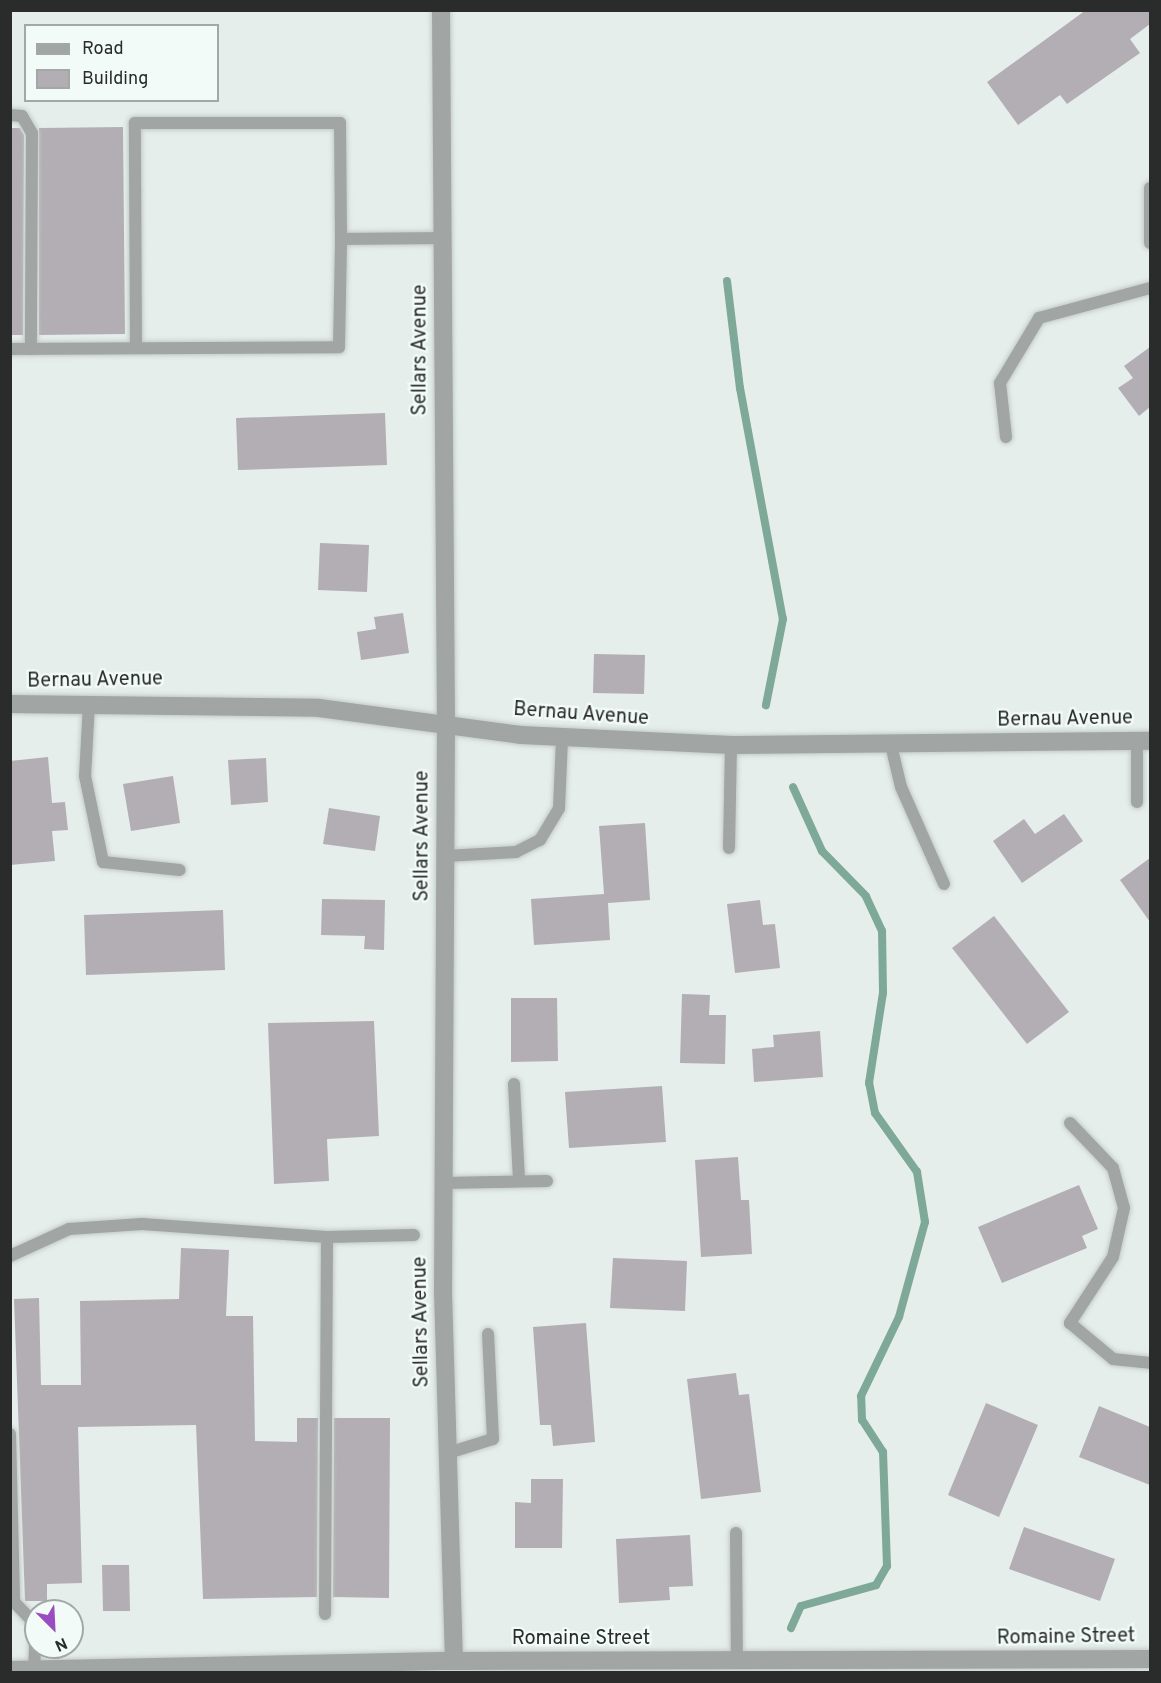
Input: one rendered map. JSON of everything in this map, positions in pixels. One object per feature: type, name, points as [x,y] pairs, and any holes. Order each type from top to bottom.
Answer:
[{"type":"street","name":"Sellars Avenue","points":[[441,10],[446,723],[444,1183],[454,1661]]},
{"type":"street","name":"Bernau Avenue","points":[[10,704],[89,703],[319,708],[562,738],[731,745],[1144,741]]},
{"type":"street","name":"Romaine Street","points":[[10,1670],[333,1670],[454,1661],[737,1663],[917,1668],[1150,1659]]},
{"type":"lane","points":[[10,115],[22,116],[32,133],[31,349]]},
{"type":"lane","points":[[10,349],[31,349],[136,348],[339,346],[340,123],[135,123],[136,348]]},
{"type":"lane","points":[[1150,188],[1150,243]]},
{"type":"lane","points":[[341,240],[442,238]]},
{"type":"lane","points":[[1006,437],[1000,383],[1039,318],[1150,288]]},
{"type":"lane","points":[[89,703],[85,776],[103,862],[180,870]]},
{"type":"lane","points":[[446,856],[516,852],[540,840],[559,808],[562,738]]},
{"type":"lane","points":[[1137,802],[1144,741]]},
{"type":"lane","points":[[729,848],[731,745]]},
{"type":"lane","points":[[891,745],[901,787],[944,884]]},
{"type":"lane","points":[[514,1084],[519,1181]]},
{"type":"lane","points":[[1070,1123],[1113,1168],[1124,1208],[1113,1257],[1070,1323],[1113,1359],[1150,1363]]},
{"type":"lane","points":[[444,1183],[547,1180]]},
{"type":"lane","points":[[10,1257],[69,1229],[142,1224],[327,1237],[414,1235]]},
{"type":"lane","points":[[325,1614],[327,1237]]},
{"type":"lane","points":[[448,1453],[493,1439],[488,1334]]},
{"type":"lane","points":[[10,1434],[14,1602],[36,1625],[34,1670]]},
{"type":"lane","points":[[736,1533],[737,1663]]},
{"type":"building","points":[[1086,10],[1150,10],[1150,24],[1130,39],[1140,53],[1067,104],[1060,95],[1018,125],[987,82]]},
{"type":"building","points":[[123,127],[125,334],[39,335],[39,128]]},
{"type":"building","points":[[10,128],[20,128],[24,135],[23,335],[10,335]]},
{"type":"building","points":[[1150,347],[1150,407],[1139,416],[1118,388],[1133,378],[1124,366]]},
{"type":"building","points":[[385,413],[387,465],[238,470],[236,418]]},
{"type":"building","points":[[320,543],[369,545],[367,592],[318,590]]},
{"type":"building","points":[[403,613],[409,653],[361,660],[357,632],[376,629],[374,617]]},
{"type":"building","points":[[594,654],[645,655],[644,694],[593,693]]},
{"type":"building","points":[[48,757],[52,803],[65,802],[68,830],[52,831],[55,861],[10,865],[10,761]]},
{"type":"building","points":[[266,758],[268,802],[231,805],[228,760]]},
{"type":"building","points":[[173,776],[180,823],[131,831],[123,784]]},
{"type":"building","points":[[329,808],[380,816],[375,851],[323,844]]},
{"type":"building","points":[[1064,814],[1083,841],[1022,883],[993,841],[1024,819],[1035,834]]},
{"type":"building","points":[[645,823],[650,900],[608,903],[610,940],[534,945],[531,899],[604,894],[599,826]]},
{"type":"building","points":[[1150,858],[1150,922],[1120,880]]},
{"type":"building","points":[[322,899],[385,900],[384,950],[364,949],[365,936],[321,935]]},
{"type":"building","points":[[760,900],[763,925],[775,924],[780,968],[735,973],[727,904]]},
{"type":"building","points":[[223,910],[225,970],[86,975],[84,915]]},
{"type":"building","points":[[994,916],[1069,1012],[1027,1044],[952,948]]},
{"type":"building","points":[[682,994],[710,995],[709,1015],[726,1015],[725,1064],[680,1063]]},
{"type":"building","points":[[511,998],[557,998],[558,1061],[511,1062]]},
{"type":"building","points":[[374,1021],[379,1136],[327,1139],[329,1181],[274,1184],[268,1023]]},
{"type":"building","points":[[820,1031],[823,1077],[754,1082],[752,1049],[774,1047],[773,1035]]},
{"type":"building","points":[[662,1086],[666,1142],[569,1148],[565,1092]]},
{"type":"building","points":[[738,1157],[741,1200],[749,1200],[752,1254],[701,1257],[695,1160]]},
{"type":"building","points":[[1079,1185],[1098,1229],[1082,1236],[1087,1248],[1002,1283],[978,1227]]},
{"type":"building","points":[[181,1248],[229,1250],[226,1316],[253,1316],[255,1441],[297,1442],[297,1418],[318,1418],[317,1597],[203,1599],[196,1425],[78,1427],[82,1583],[47,1584],[47,1599],[25,1599],[14,1299],[39,1298],[41,1385],[81,1385],[80,1301],[179,1299]]},
{"type":"building","points":[[613,1258],[687,1261],[685,1311],[610,1308]]},
{"type":"building","points":[[586,1323],[595,1442],[553,1446],[551,1425],[540,1425],[533,1327]]},
{"type":"building","points":[[736,1373],[739,1395],[749,1394],[761,1492],[701,1499],[687,1379]]},
{"type":"building","points":[[986,1403],[1038,1425],[999,1517],[948,1495]]},
{"type":"building","points":[[1099,1406],[1150,1427],[1150,1485],[1079,1457]]},
{"type":"building","points":[[334,1418],[390,1418],[389,1598],[333,1597]]},
{"type":"building","points":[[531,1479],[563,1479],[562,1548],[515,1548],[515,1502],[531,1503]]},
{"type":"building","points":[[1024,1527],[1115,1559],[1100,1601],[1009,1569]]},
{"type":"building","points":[[690,1535],[693,1586],[669,1587],[670,1600],[619,1603],[616,1539]]},
{"type":"building","points":[[102,1565],[129,1565],[130,1611],[103,1611]]},
{"type":"waterway","points":[[727,281],[740,388],[783,619],[766,705]]},
{"type":"waterway","points":[[791,1628],[801,1606],[876,1585],[887,1566],[883,1452],[862,1420],[861,1396],[899,1317],[925,1222],[917,1172],[875,1113],[869,1083],[883,993],[882,931],[866,896],[822,851],[793,787]]}]
